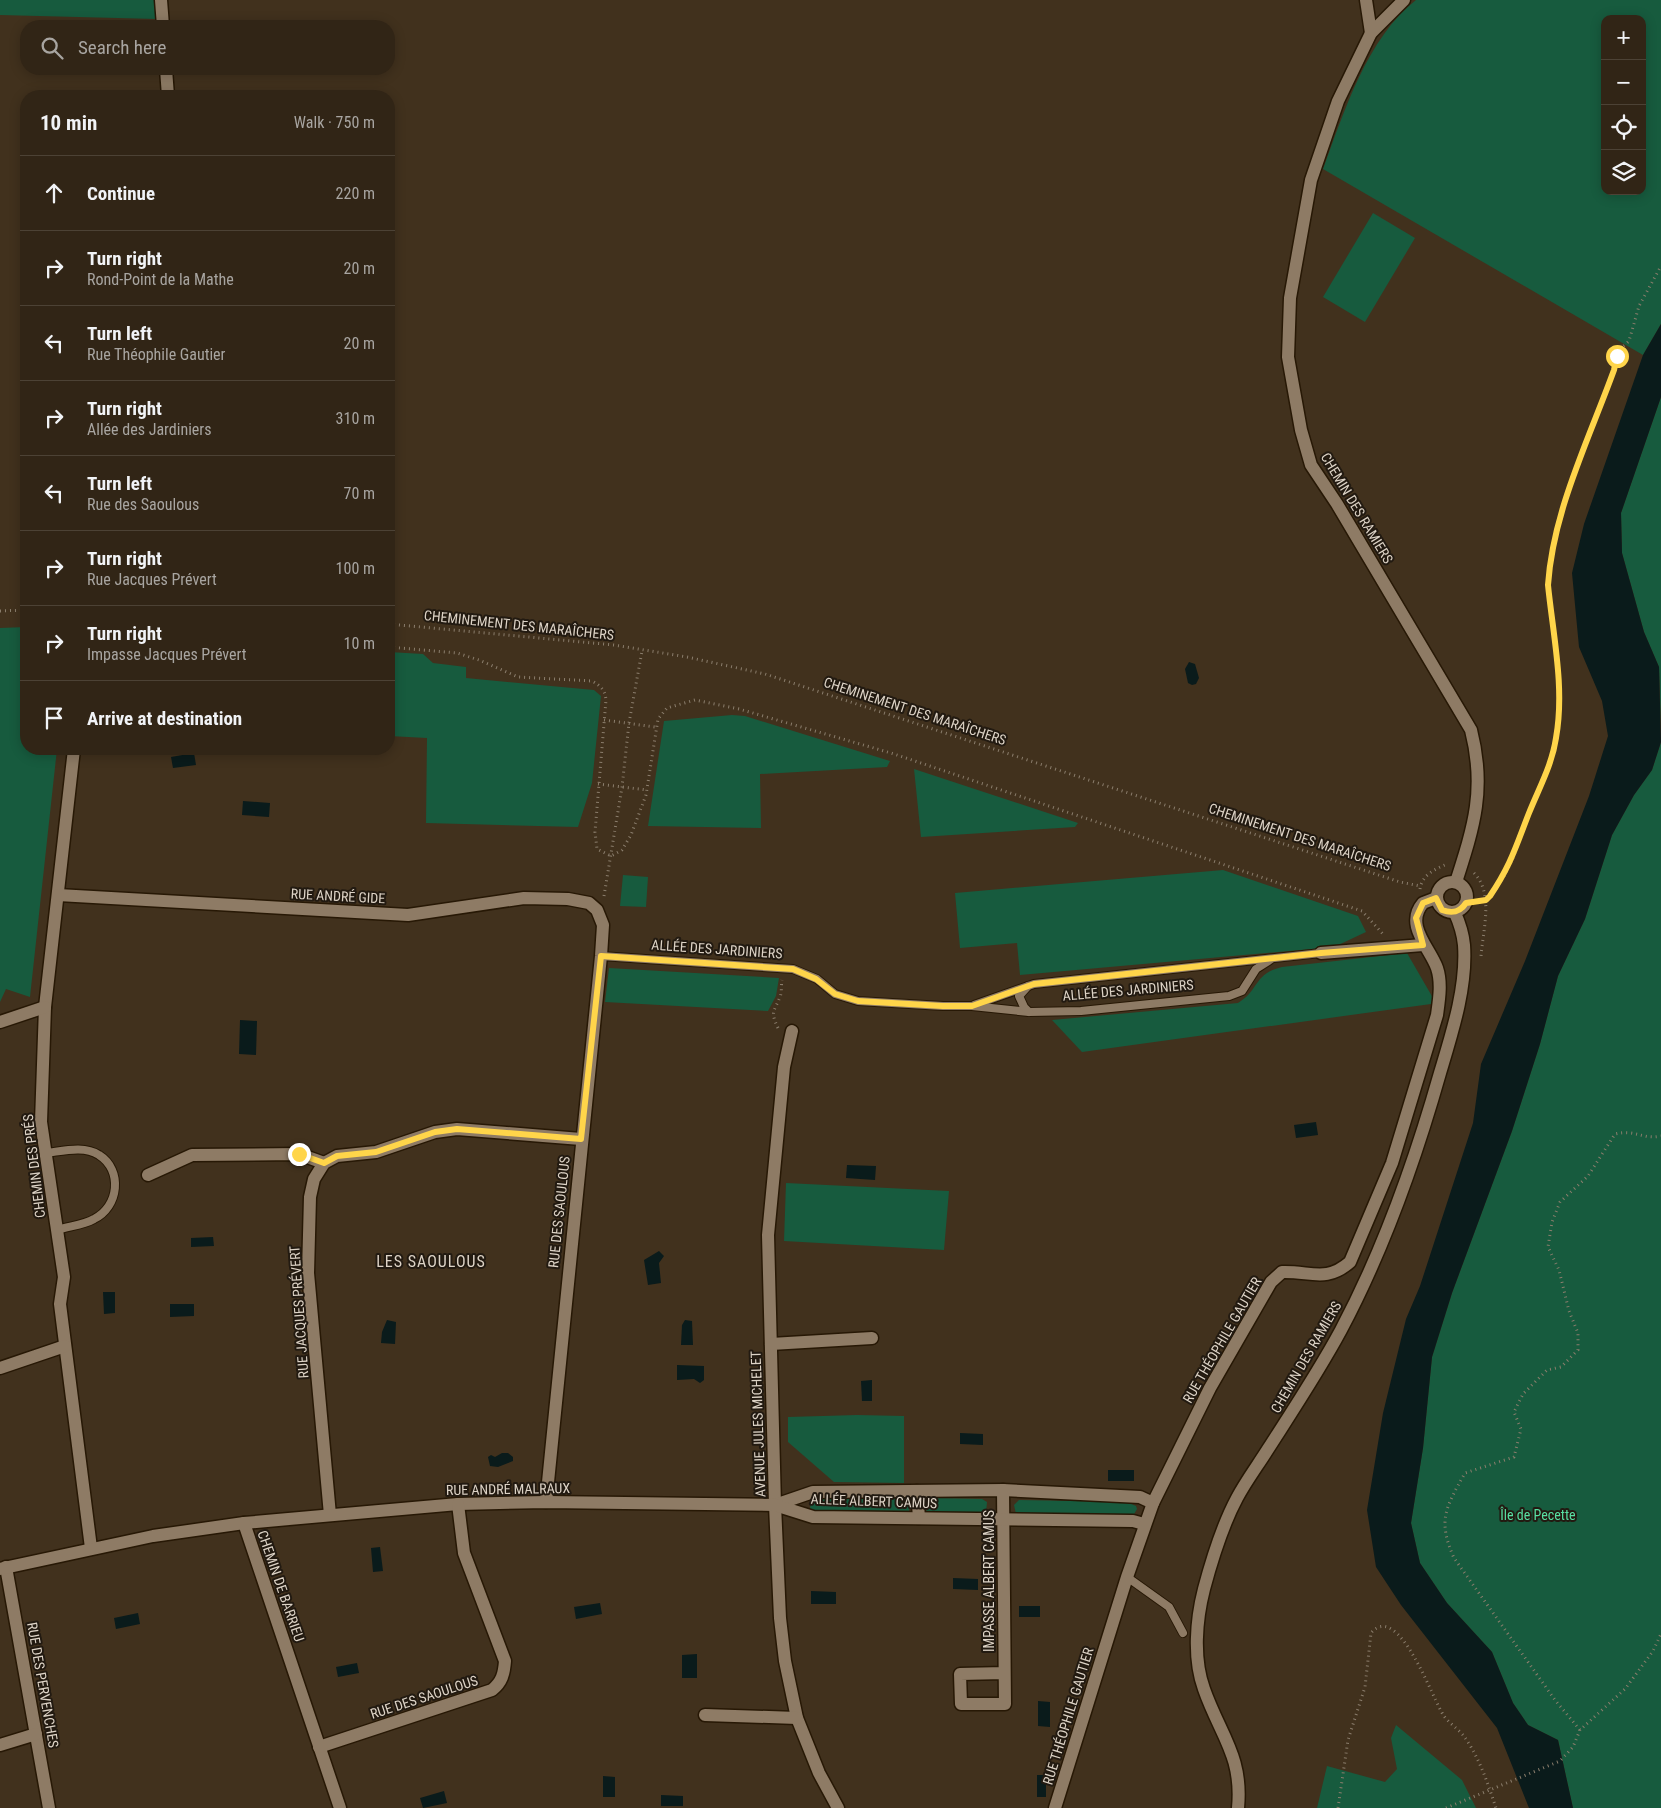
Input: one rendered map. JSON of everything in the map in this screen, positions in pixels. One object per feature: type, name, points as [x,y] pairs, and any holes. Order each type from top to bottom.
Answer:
[{"type":"street","points":[[161,0],[163,20]]},
{"type":"street","points":[[1366,0],[1371,33]]},
{"type":"street","name":"CHEMIN DES RAMIERS","points":[[1404,0],[1371,33],[1338,101],[1311,180],[1290,298],[1288,357],[1301,430],[1311,465],[1337,504],[1471,730],[1478,758],[1479,790],[1475,820],[1456,882]]},
{"type":"street","points":[[166,75],[168,90]]},
{"type":"street","name":"CHEMIN DES PRÉS","points":[[73,755],[45,1008],[41,1122],[64,1277],[60,1304],[91,1548]]},
{"type":"street","points":[[1456,882],[1466,890],[1466,903],[1462,909],[1455,912],[1442,910],[1436,898],[1438,890],[1442,885],[1456,882]]},
{"type":"street","name":"RUE ANDRÉ GIDE","points":[[58,895],[408,915],[524,898],[568,899],[588,903],[597,910]]},
{"type":"street","points":[[1423,903],[1436,898]]},
{"type":"street","name":"RUE THÉOPHILE GAUTIER","points":[[1055,1808],[1144,1524],[1153,1502],[1210,1388],[1272,1282],[1282,1272],[1326,1275],[1339,1272],[1350,1262],[1392,1163],[1437,1015],[1440,992],[1437,968],[1423,945],[1416,918],[1423,903]]},
{"type":"street","name":"RUE DES SAOULOUS","points":[[546,1502],[581,1139],[601,956],[603,925],[597,910]]},
{"type":"street","name":"CHEMIN DES RAMIERS","points":[[1238,1808],[1240,1790],[1236,1761],[1204,1690],[1198,1668],[1199,1619],[1204,1590],[1222,1533],[1237,1498],[1297,1405],[1341,1329],[1382,1241],[1420,1143],[1449,1043],[1461,988],[1464,945],[1455,912]]},
{"type":"street","name":"ALLÉE DES JARDINIERS","points":[[1321,953],[1392,949],[1423,945]]},
{"type":"street","points":[[0,1022],[45,1008]]},
{"type":"street","name":"AVENUE JULES MICHELET","points":[[792,1031],[788,1049],[768,1234],[775,1505],[781,1626],[785,1661],[797,1718],[819,1773],[838,1808]]},
{"type":"street","points":[[148,1175],[192,1155],[299,1154],[324,1163],[337,1156],[376,1152],[435,1132],[457,1129],[581,1139]]},
{"type":"street","name":"RUE JACQUES PRÉVERT","points":[[324,1163],[314,1179],[310,1197],[308,1273],[330,1515]]},
{"type":"street","points":[[771,1344],[872,1338]]},
{"type":"street","points":[[0,1368],[65,1346]]},
{"type":"street","name":"ALLÉE ALBERT CAMUS","points":[[775,1505],[813,1492],[1003,1490],[1140,1498],[1153,1502]]},
{"type":"street","name":"IMPASSE ALBERT CAMUS","points":[[1003,1490],[1004,1673]]},
{"type":"street","points":[[917,1491],[919,1518]]},
{"type":"street","name":"RUE ANDRÉ MALRAUX","points":[[244,1523],[458,1504],[546,1502],[775,1505]]},
{"type":"street","name":"RUE DES SAOULOUS","points":[[319,1747],[492,1690],[500,1683],[504,1674],[505,1662],[464,1552],[458,1504]]},
{"type":"street","name":"ALLÉE ALBERT CAMUS","points":[[775,1505],[813,1517],[1133,1521],[1144,1524]]},
{"type":"street","name":"CHEMIN DE BARRIEU","points":[[3,1568],[154,1536],[244,1523],[340,1808]]},
{"type":"street","name":"RUE DES PERVENCHES","points":[[3,1568],[15,1610],[49,1808]]},
{"type":"street","points":[[705,1715],[797,1718]]},
{"type":"street","points":[[0,1745],[36,1734]]},
{"type":"lane","name":"ALLÉE DES JARDINIERS","points":[[972,1006],[1028,986],[1321,953]]},
{"type":"lane","name":"ALLÉE DES JARDINIERS","points":[[601,956],[793,969],[816,979],[835,994],[858,1001],[972,1006],[1029,1012],[1081,1011],[1229,996],[1242,991],[1256,969],[1270,960]]},
{"type":"lane","points":[[1028,986],[1019,996],[1024,1007],[1029,1012]]},
{"type":"lane","points":[[46,1153],[83,1149],[99,1154],[109,1164],[115,1180],[115,1193],[108,1208],[95,1219],[57,1230]]},
{"type":"lane","points":[[1126,1577],[1169,1606],[1183,1633]]},
{"type":"path","points":[[1466,903],[1486,900],[1504,875],[1515,854],[1529,813],[1550,766],[1560,708],[1548,585],[1549,566],[1566,501],[1614,370],[1617,352],[1629,341],[1638,306],[1661,266]]},
{"type":"path","points":[[0,611],[20,610]]},
{"type":"path","name":"CHEMINEMENT DES MARAÎCHERS","points":[[395,625],[614,645],[687,657],[764,674],[1400,882],[1420,886]]},
{"type":"path","points":[[395,648],[457,653],[479,660],[518,677],[592,681],[605,692],[595,832],[597,849],[611,856]]},
{"type":"path","points":[[597,910],[606,892],[622,787],[629,723],[642,651]]},
{"type":"path","points":[[611,856],[622,850],[631,836],[647,790],[655,727],[658,719],[667,708],[695,700],[739,709],[891,753],[1362,911],[1382,933],[1392,949]]},
{"type":"path","points":[[604,720],[655,727]]},
{"type":"path","points":[[598,784],[647,790]]},
{"type":"path","points":[[1423,903],[1420,886],[1434,870],[1449,864],[1461,866]]},
{"type":"path","points":[[783,968],[780,997],[774,1006],[773,1017],[788,1049]]},
{"type":"path","points":[[1580,1730],[1555,1700],[1454,1558],[1446,1540],[1444,1518],[1449,1502],[1465,1473],[1514,1457],[1521,1429],[1514,1412],[1523,1394],[1547,1370],[1561,1367],[1578,1350],[1578,1333],[1569,1311],[1559,1270],[1548,1246],[1552,1222],[1560,1202],[1588,1176],[1615,1134],[1627,1131],[1653,1138],[1661,1136]]},
{"type":"path","points":[[1338,1808],[1348,1740],[1365,1687],[1371,1633],[1377,1627],[1383,1626],[1392,1630],[1409,1646],[1444,1715],[1463,1736],[1479,1763],[1496,1808]]},
{"type":"path","points":[[1446,1808],[1560,1761],[1573,1747],[1580,1730],[1625,1689],[1653,1651],[1661,1634]]},
{"type":"green space","points":[[0,0],[155,0],[156,19],[0,15]]},
{"type":"green space","points":[[1416,0],[1661,0],[1661,324],[1643,355],[1323,169],[1359,77],[1384,34]]},
{"type":"green space","points":[[1373,213],[1415,238],[1365,322],[1323,297]]},
{"type":"green space","points":[[1661,397],[1661,726],[1659,667],[1644,632],[1622,553],[1621,513]]},
{"type":"green space","points":[[20,627],[20,755],[56,755],[30,997],[6,989],[0,1002],[0,628]]},
{"type":"green space","points":[[395,652],[423,654],[433,663],[466,667],[466,678],[594,690],[601,696],[592,783],[578,827],[426,823],[427,738],[395,736]]},
{"type":"green space","points":[[732,715],[745,716],[890,761],[887,767],[760,774],[761,828],[648,826],[664,721]]},
{"type":"green space","name":"Île de Pecette","points":[[1661,742],[1661,1808],[1573,1808],[1558,1740],[1528,1725],[1513,1703],[1492,1652],[1447,1603],[1420,1563],[1411,1523],[1423,1448],[1432,1357],[1452,1293],[1512,1131],[1540,1044],[1558,976],[1585,919],[1612,835],[1634,795],[1652,770]]},
{"type":"green space","points":[[914,769],[1078,823],[1075,827],[921,837]]},
{"type":"green space","points":[[1223,870],[1358,916],[1366,932],[1334,947],[1020,975],[1017,943],[960,948],[955,893]]},
{"type":"green space","points":[[623,875],[648,877],[646,907],[620,906]]},
{"type":"green space","points":[[1407,953],[1433,998],[1431,1004],[1082,1052],[1052,1020],[1238,1003],[1250,993],[1261,978],[1273,970],[1282,967]]},
{"type":"green space","points":[[609,968],[779,978],[776,996],[768,1011],[605,1002]]},
{"type":"green space","points":[[786,1183],[949,1191],[944,1250],[784,1241]]},
{"type":"green space","points":[[904,1416],[904,1483],[834,1482],[788,1442],[788,1417]]},
{"type":"green space","points":[[819,1497],[905,1498],[910,1502],[909,1512],[814,1511],[810,1509],[811,1501]]},
{"type":"green space","points":[[931,1498],[982,1499],[987,1502],[986,1513],[927,1513],[925,1503]]},
{"type":"green space","points":[[1019,1500],[1127,1502],[1136,1506],[1137,1509],[1133,1516],[1016,1514],[1014,1505]]},
{"type":"green space","points":[[1396,1725],[1462,1780],[1476,1808],[1317,1808],[1327,1766],[1385,1782],[1397,1769],[1391,1738]]},
{"type":"shaded area","points":[[1661,324],[1661,397],[1621,513],[1622,553],[1644,632],[1659,667],[1661,742],[1652,770],[1634,795],[1612,835],[1585,919],[1558,976],[1540,1044],[1512,1131],[1452,1293],[1432,1357],[1423,1448],[1411,1523],[1420,1563],[1447,1603],[1492,1652],[1513,1703],[1528,1725],[1558,1740],[1573,1808],[1529,1808],[1497,1728],[1401,1605],[1376,1567],[1367,1510],[1383,1413],[1406,1319],[1420,1286],[1473,1123],[1481,1064],[1525,961],[1589,796],[1608,736],[1602,701],[1579,647],[1572,573],[1584,524],[1643,355]]},
{"type":"shaded area","points":[[1189,662],[1195,664],[1199,678],[1196,684],[1192,685],[1188,683],[1185,669]]},
{"type":"shaded area","points":[[194,755],[196,765],[173,768],[171,757]]},
{"type":"shaded area","points":[[243,801],[270,803],[269,817],[242,815]]},
{"type":"shaded area","points":[[240,1020],[257,1021],[256,1055],[239,1054]]},
{"type":"shaded area","points":[[1316,1122],[1318,1135],[1296,1138],[1294,1125]]},
{"type":"shaded area","points":[[847,1165],[876,1166],[875,1180],[846,1178]]},
{"type":"shaded area","points":[[213,1237],[214,1246],[191,1247],[191,1238]]},
{"type":"shaded area","points":[[659,1251],[664,1256],[659,1263],[661,1283],[648,1285],[644,1260]]},
{"type":"shaded area","points":[[103,1292],[115,1292],[115,1313],[104,1314]]},
{"type":"shaded area","points":[[170,1304],[194,1304],[194,1316],[170,1317]]},
{"type":"shaded area","points":[[387,1320],[396,1322],[395,1344],[381,1343],[382,1332]]},
{"type":"shaded area","points":[[685,1320],[692,1321],[693,1345],[681,1345],[682,1325]]},
{"type":"shaded area","points":[[677,1365],[704,1366],[704,1380],[700,1383],[694,1379],[677,1380]]},
{"type":"shaded area","points":[[872,1380],[872,1401],[862,1401],[861,1381]]},
{"type":"shaded area","points":[[960,1433],[983,1434],[983,1445],[960,1444]]},
{"type":"shaded area","points":[[502,1453],[508,1453],[513,1457],[513,1461],[498,1467],[490,1466],[488,1457],[491,1455],[495,1457]]},
{"type":"shaded area","points":[[1108,1470],[1134,1470],[1134,1481],[1108,1481]]},
{"type":"shaded area","points":[[380,1547],[383,1571],[373,1572],[371,1548]]},
{"type":"shaded area","points":[[953,1578],[978,1579],[978,1590],[953,1589]]},
{"type":"shaded area","points":[[811,1591],[836,1592],[836,1604],[811,1604]]},
{"type":"shaded area","points":[[600,1603],[602,1614],[576,1619],[574,1607]]},
{"type":"shaded area","points":[[1019,1606],[1040,1606],[1040,1617],[1019,1617]]},
{"type":"shaded area","points":[[138,1613],[140,1624],[116,1629],[114,1618]]},
{"type":"shaded area","points":[[697,1654],[697,1678],[682,1678],[682,1655]]},
{"type":"shaded area","points":[[357,1663],[359,1673],[338,1677],[336,1667]]},
{"type":"shaded area","points":[[1038,1701],[1050,1702],[1050,1727],[1038,1726]]},
{"type":"shaded area","points":[[1037,1775],[1046,1775],[1046,1797],[1037,1797]]},
{"type":"shaded area","points":[[603,1776],[615,1777],[615,1797],[603,1797]]},
{"type":"shaded area","points":[[444,1791],[447,1803],[423,1808],[420,1798]]},
{"type":"shaded area","points":[[661,1795],[683,1796],[683,1806],[661,1806]]},
{"type":"district","name":"LES SAOULOUS","points":[[431,1261]]},
{"type":"route","points":[[299,1154],[324,1163],[337,1156],[376,1152],[393,1148],[435,1132],[457,1129],[581,1139],[601,956],[793,969],[816,979],[835,994],[858,1001],[972,1006],[998,998],[1015,989],[1034,984],[1321,953],[1392,949],[1423,945],[1417,928],[1416,918],[1423,903],[1436,898],[1442,910],[1455,912],[1462,909],[1466,903],[1486,900],[1490,896],[1515,854],[1529,813],[1550,766],[1560,708],[1548,585],[1549,566],[1566,501],[1614,370],[1617,356]]}]
